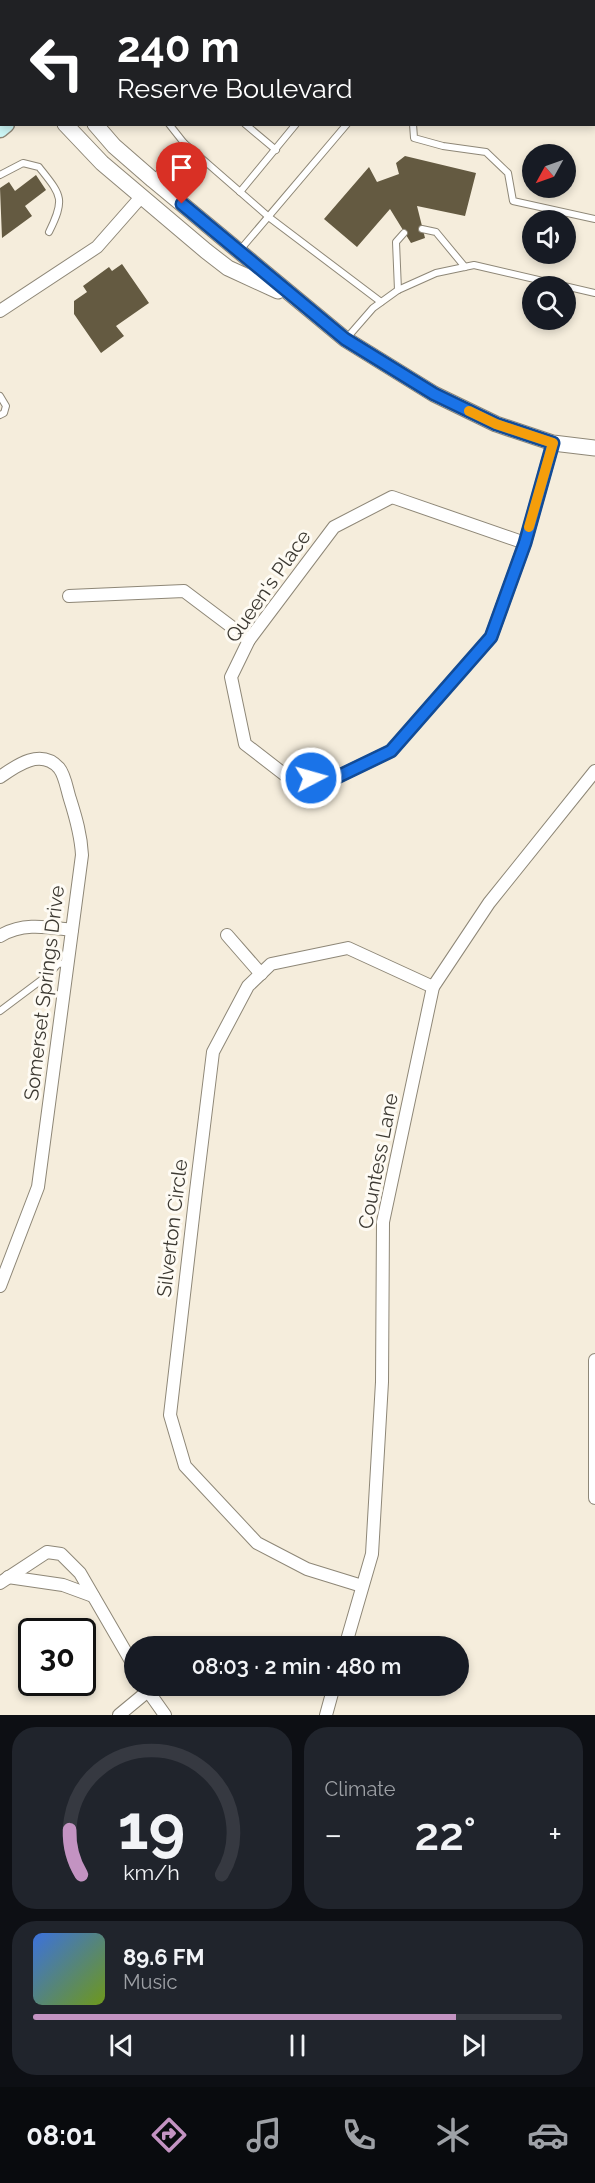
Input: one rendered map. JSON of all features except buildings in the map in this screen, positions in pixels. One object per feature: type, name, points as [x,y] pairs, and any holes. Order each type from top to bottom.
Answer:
[{"type":"street","points":[[67,126],[102,163],[228,268],[292,297]]},
{"type":"street","points":[[97,126],[153,180],[345,339],[434,394],[496,424],[553,443],[595,448]]},
{"type":"street","points":[[0,311],[97,247],[153,180]]},
{"type":"street","name":"Queen's Place","points":[[525,543],[392,497],[334,527],[249,640],[231,677],[245,744],[290,778],[333,779],[391,751],[491,637],[525,543],[553,443]]},
{"type":"street","points":[[69,596],[184,591],[249,640]]},
{"type":"street","name":"Somerset Springs Drive","points":[[0,777],[31,759],[47,759],[61,769],[81,834],[82,855],[38,1187],[0,1286]]},
{"type":"street","name":"Countess Lane","points":[[348,1636],[372,1554],[382,1382],[383,1222],[434,987],[489,903],[595,771]]},
{"type":"street","points":[[0,936],[20,928],[38,926],[72,930]]},
{"type":"street","points":[[227,935],[261,974]]},
{"type":"street","name":"Silverton Circle","points":[[362,1587],[307,1569],[257,1544],[184,1466],[170,1414],[213,1052],[248,986],[271,964],[348,948],[434,987]]},
{"type":"street","points":[[595,1360],[595,1498]]},
{"type":"street","points":[[4,1580],[47,1552],[61,1554],[80,1573],[124,1649]]},
{"type":"street","points":[[4,1580],[63,1585],[93,1596]]},
{"type":"street","points":[[119,1715],[139,1696]]},
{"type":"street","points":[[152,1696],[165,1715]]},
{"type":"street","points":[[326,1715],[331,1696]]},
{"type":"lane","points":[[171,126],[184,143],[270,218],[381,303]]},
{"type":"lane","points":[[247,126],[276,150]]},
{"type":"lane","points":[[240,192],[294,126]]},
{"type":"lane","points":[[240,250],[270,218],[345,126]]},
{"type":"lane","points":[[413,126],[414,138],[443,146],[486,152],[508,173],[513,201],[595,219]]},
{"type":"lane","points":[[153,180],[184,143]]},
{"type":"lane","points":[[0,175],[23,163],[39,166],[59,193],[59,212],[49,232]]},
{"type":"lane","points":[[423,228],[436,232],[465,267]]},
{"type":"lane","points":[[398,290],[396,242],[404,233]]},
{"type":"lane","points":[[345,339],[373,308],[398,290],[436,273],[474,265],[595,292]]},
{"type":"lane","points":[[0,396],[6,406],[4,413],[0,416]]},
{"type":"lane","points":[[0,1011],[48,975],[58,964],[68,963]]},
{"type":"slow traffic","points":[[469,411],[496,424],[553,443],[529,527]]},
{"type":"route","points":[[182,204],[345,339],[434,394],[496,424],[553,443],[525,543],[491,637],[391,751],[333,779],[311,778]]}]
